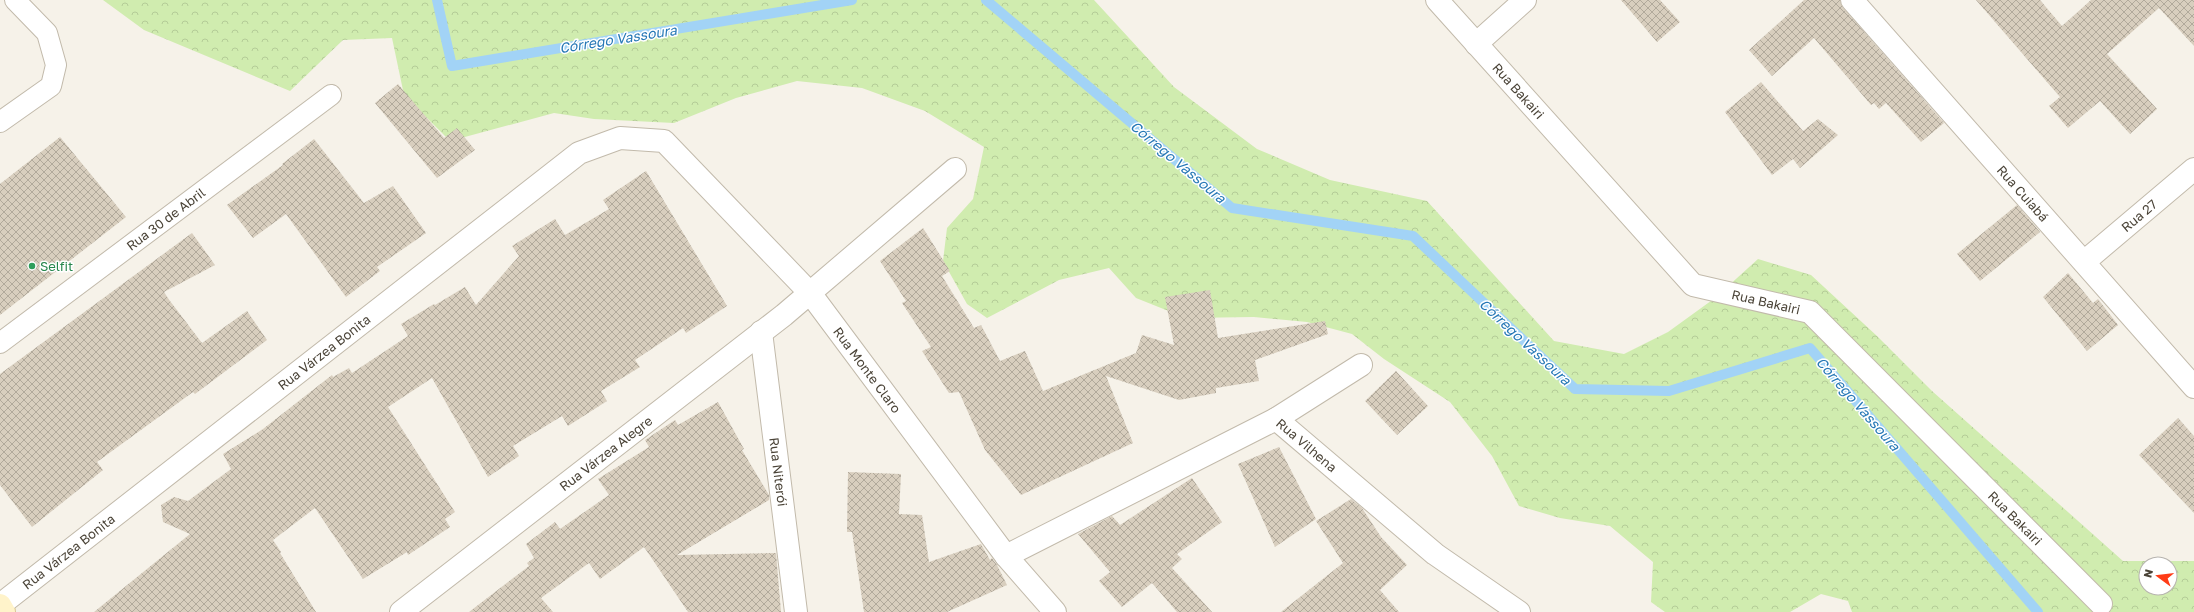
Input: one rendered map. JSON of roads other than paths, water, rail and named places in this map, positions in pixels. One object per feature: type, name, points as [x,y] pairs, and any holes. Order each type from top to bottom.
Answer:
[{"type":"main road","points":[[0,605],[4,612]]},
{"type":"street","name":"Rua Bakairi","points":[[1437,0],[1693,285],[1810,312],[2101,604]]},
{"type":"street","points":[[1476,44],[1525,0]]},
{"type":"street","name":"Rua Cuiabá","points":[[1852,0],[2194,387]]},
{"type":"street","name":"Rua Várzea Bonita","points":[[0,605],[579,153],[620,138],[664,141]]},
{"type":"street","name":"Rua Monte Claro","points":[[664,141],[810,293],[1006,556],[1054,612]]},
{"type":"street","name":"Rua Várzea Alegre","points":[[401,612],[810,293],[955,169]]},
{"type":"street","name":"Rua 27","points":[[2084,262],[2194,170]]},
{"type":"street","name":"Rua Niterói","points":[[761,332],[796,612]]},
{"type":"street","points":[[1276,419],[1361,365]]},
{"type":"street","name":"Rua Vilhena","points":[[1006,556],[1276,419],[1435,554],[1519,612]]},
{"type":"lane","points":[[0,122],[51,86],[56,65],[47,33],[16,0]]},
{"type":"lane","name":"Rua 30 de Abril","points":[[0,343],[331,95]]},
{"type":"waterway","name":"Córrego Vassoura","points":[[437,0],[452,66],[852,0]]},
{"type":"waterway","name":"Córrego Vassoura","points":[[986,0],[1232,208],[1413,236],[1575,389],[1669,391],[1810,348],[2038,612]]},
{"type":"place","name":"Selfit","points":[[32,266]]}]
